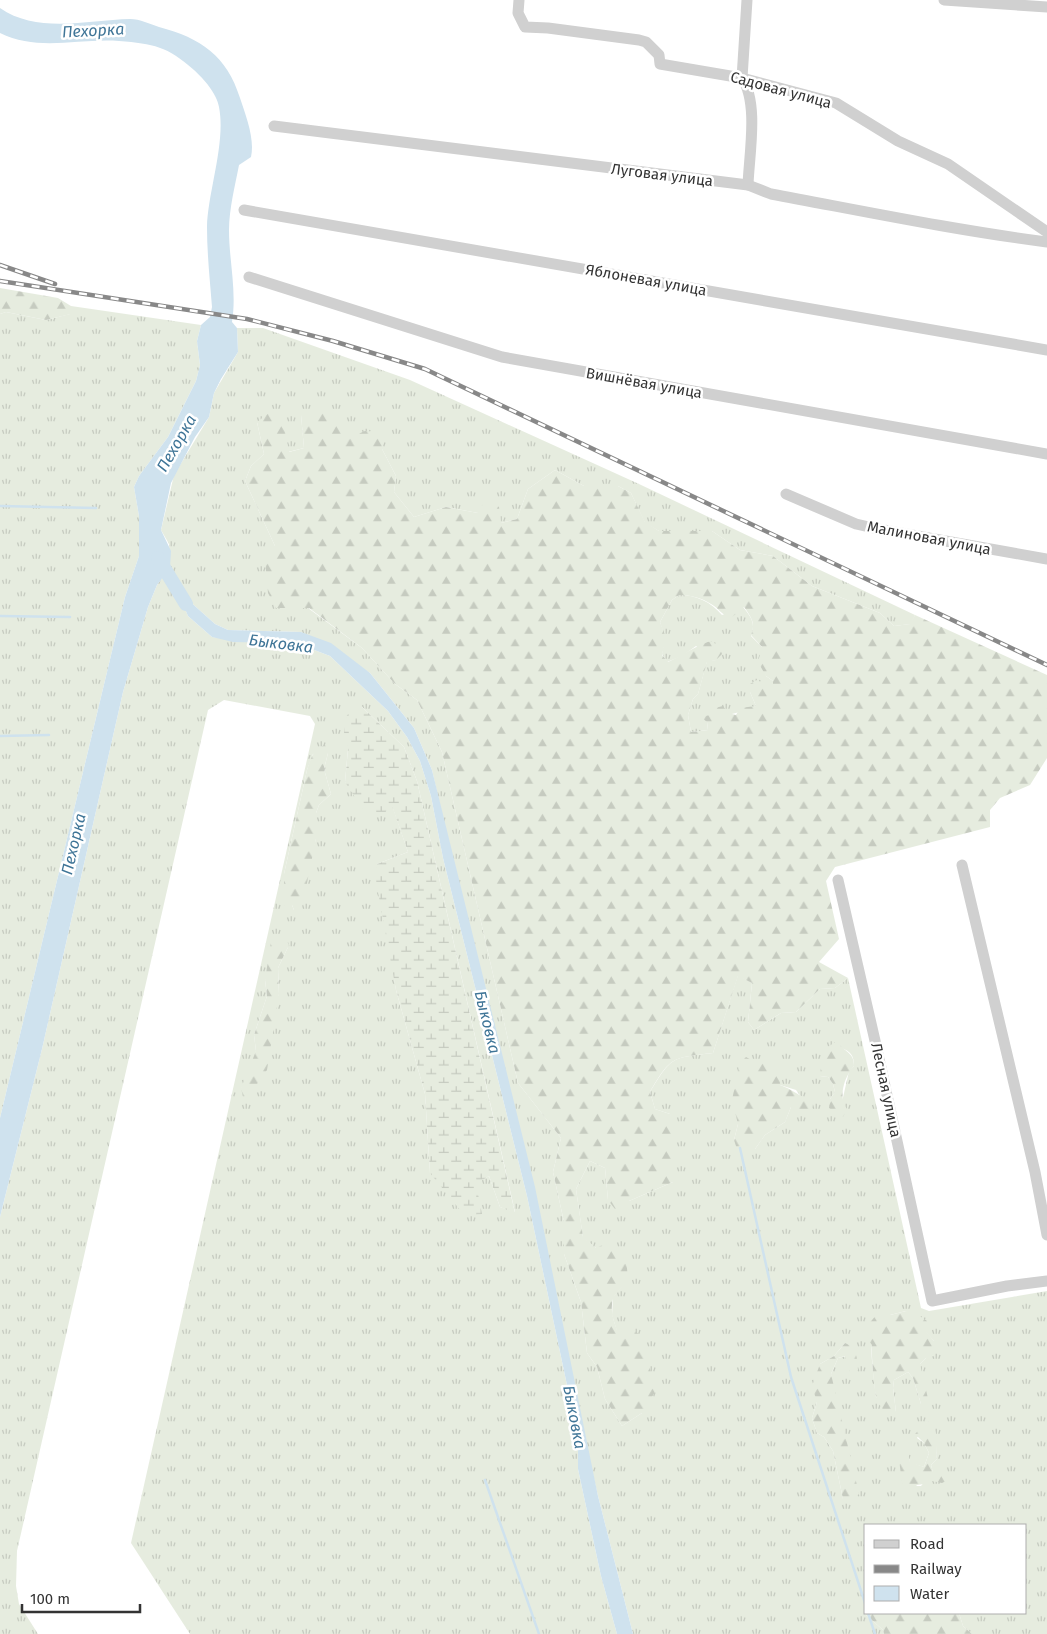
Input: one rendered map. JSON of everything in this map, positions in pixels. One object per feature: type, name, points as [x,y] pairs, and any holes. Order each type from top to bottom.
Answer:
[{"type":"street","name":"Садовая улица","points":[[518,0],[518,13],[525,27],[548,28],[639,40],[652,47],[659,55],[660,64],[742,78],[836,103],[898,141],[948,164],[1047,232]]},
{"type":"street","points":[[747,0],[742,78],[751,102],[748,185]]},
{"type":"street","points":[[944,0],[1047,7]]},
{"type":"street","name":"Луговая улица","points":[[274,126],[748,185],[771,194],[930,222],[958,230],[1047,242]]},
{"type":"street","name":"Яблоневая улица","points":[[244,210],[1047,350]]},
{"type":"street","name":"Вишнёвая улица","points":[[249,277],[502,357],[1047,454]]},
{"type":"street","name":"Малиновая улица","points":[[786,494],[856,524],[885,531],[1047,560]]},
{"type":"street","points":[[962,865],[1035,1172],[1047,1235]]},
{"type":"street","name":"Лесная улица","points":[[838,880],[932,1301],[1007,1286],[1047,1281]]},
{"type":"green space","points":[[0,288],[58,298],[71,306],[71,314],[46,320],[6,312],[0,314]]},
{"type":"green space","points":[[71,306],[201,325],[197,341],[200,365],[196,381],[168,437],[139,476],[134,487],[139,516],[139,556],[125,597],[0,1118],[0,314],[6,312],[46,320],[70,314]]},
{"type":"green space","points":[[237,328],[263,328],[410,380],[639,484],[915,615],[911,624],[894,626],[880,613],[812,586],[773,556],[740,550],[712,531],[659,531],[645,523],[631,493],[618,486],[584,486],[555,470],[528,489],[517,519],[501,523],[478,513],[446,507],[414,517],[394,492],[396,476],[382,449],[349,439],[301,415],[304,448],[288,452],[257,422],[264,454],[251,466],[245,481],[275,546],[308,608],[362,648],[395,684],[417,700],[442,752],[518,1083],[561,1138],[553,1172],[564,1222],[564,1254],[581,1302],[587,1353],[597,1367],[605,1399],[622,1426],[642,1413],[612,1315],[613,1297],[624,1284],[596,1248],[583,1238],[576,1189],[590,1161],[605,1168],[608,1200],[629,1201],[673,1182],[670,1114],[655,1109],[650,1092],[663,1071],[674,1061],[689,1056],[713,1053],[738,975],[752,983],[748,1022],[754,1030],[781,1013],[796,1012],[820,989],[835,988],[848,978],[921,1308],[929,1311],[1047,1291],[1047,1634],[972,1634],[963,1626],[959,1614],[1027,1614],[1027,1524],[864,1524],[864,1614],[883,1630],[884,1634],[633,1634],[598,1496],[432,770],[414,728],[370,673],[301,632],[228,630],[215,624],[178,591],[188,616],[212,637],[309,648],[330,656],[388,711],[407,737],[420,761],[431,796],[443,858],[527,1196],[567,1385],[570,1432],[578,1445],[578,1469],[601,1576],[617,1634],[190,1634],[131,1543],[315,724],[310,716],[224,700],[208,710],[17,1551],[16,1586],[19,1604],[38,1634],[0,1634],[0,1217],[42,1049],[123,692],[148,607],[157,585],[170,567],[169,544],[161,530],[174,475],[209,417],[214,393],[238,352]],"holes":[[[362,707],[404,747],[417,781],[515,1212],[500,1207],[489,1176],[476,1183],[430,1173],[425,1094],[396,990],[377,864],[408,852],[392,805],[345,782],[348,749]],[[328,753],[324,769],[331,794],[319,805],[316,813],[316,839],[294,910],[292,905],[284,905],[284,874],[307,770],[313,754]],[[289,945],[278,968],[279,994],[256,1051],[254,1035],[267,996],[265,980]],[[841,1048],[850,1052],[853,1057],[854,1066],[849,1071],[842,1102],[830,1099],[835,1092],[833,1084],[828,1077],[820,1076]],[[780,1085],[796,1090],[801,1097],[791,1107],[785,1122],[765,1135],[755,1149],[747,1149],[734,1140],[738,1124]],[[906,1311],[934,1341],[926,1358],[920,1364],[921,1404],[913,1378],[908,1372],[894,1380],[896,1412],[876,1397],[872,1346],[890,1315]],[[845,1343],[846,1356],[838,1358],[831,1374],[843,1499],[833,1451],[824,1437],[817,1433],[812,1418],[817,1402],[820,1364],[834,1356]],[[928,1421],[935,1431],[937,1459],[931,1465],[935,1480],[926,1480],[921,1486],[914,1486],[908,1454],[910,1463],[924,1467],[929,1453],[924,1443],[917,1438]]]},
{"type":"green space","points":[[270,412],[283,421],[289,452],[304,448],[301,415],[333,412],[345,423],[349,438],[365,431],[383,432],[382,449],[396,476],[394,492],[414,517],[446,507],[478,513],[486,498],[499,507],[501,523],[517,519],[528,489],[555,470],[584,486],[618,486],[631,493],[645,522],[659,531],[712,531],[740,550],[773,556],[812,586],[880,613],[894,626],[910,624],[915,615],[1047,675],[1047,758],[1030,785],[1000,798],[990,810],[990,827],[835,867],[826,881],[839,939],[819,962],[848,978],[835,988],[820,989],[796,1012],[781,1013],[754,1030],[748,1022],[752,983],[738,976],[713,1053],[681,1058],[668,1065],[663,1071],[650,1092],[655,1109],[670,1114],[676,1129],[673,1182],[629,1201],[618,1213],[608,1200],[605,1168],[590,1161],[576,1189],[583,1237],[596,1248],[611,1241],[625,1260],[627,1277],[624,1285],[613,1299],[613,1318],[617,1330],[634,1329],[644,1341],[655,1392],[642,1413],[622,1426],[605,1399],[597,1367],[587,1353],[581,1302],[564,1254],[564,1222],[553,1172],[561,1138],[518,1083],[442,752],[417,700],[395,684],[362,648],[309,608],[276,608],[268,593],[265,559],[275,546],[245,481],[251,466],[264,454],[257,422]],"holes":[[[679,595],[704,600],[731,618],[744,607],[751,617],[753,624],[751,635],[762,647],[758,662],[766,676],[773,681],[773,688],[757,680],[750,684],[750,692],[756,706],[740,708],[736,715],[728,713],[723,706],[715,708],[710,715],[701,717],[707,722],[708,730],[691,732],[688,715],[693,699],[698,694],[707,662],[716,660],[722,654],[719,646],[711,641],[668,662],[662,655],[666,638],[660,622],[672,600]]]},
{"type":"green space","points":[[679,595],[692,596],[703,600],[722,615],[743,607],[752,620],[751,636],[762,647],[766,676],[773,681],[773,689],[750,692],[756,706],[707,722],[708,730],[691,732],[688,715],[693,699],[698,694],[707,661],[716,660],[696,646],[682,656],[667,662],[662,654],[665,638],[660,622],[672,600]]},
{"type":"green space","points":[[362,707],[404,747],[417,781],[515,1213],[500,1207],[489,1176],[476,1184],[482,1214],[465,1216],[430,1173],[425,1094],[396,990],[376,881],[377,864],[408,852],[392,806],[381,816],[364,811],[345,782],[348,749],[344,732],[347,715]]},
{"type":"green space","points":[[325,745],[328,753],[324,769],[331,794],[319,805],[316,813],[316,839],[301,912],[294,910],[292,905],[284,906],[284,874],[307,770],[315,752]]},
{"type":"green space","points":[[277,936],[285,937],[289,945],[278,968],[279,994],[267,1070],[248,1097],[243,1097],[241,1088],[256,1051],[254,1035],[267,996],[265,980],[271,942]]},
{"type":"green space","points":[[837,1041],[854,1061],[854,1066],[847,1076],[843,1087],[843,1099],[847,1109],[843,1117],[829,1108],[830,1099],[835,1092],[833,1084],[828,1077],[820,1076],[823,1050]]},
{"type":"green space","points":[[746,1057],[753,1061],[768,1058],[781,1068],[780,1085],[809,1099],[813,1106],[807,1112],[791,1107],[785,1122],[765,1135],[755,1149],[747,1149],[741,1161],[734,1140],[738,1124],[732,1100],[740,1061]]},
{"type":"green space","points":[[906,1311],[914,1312],[927,1321],[924,1329],[934,1341],[934,1356],[926,1358],[920,1364],[929,1403],[921,1404],[913,1378],[908,1372],[894,1380],[896,1412],[888,1416],[879,1404],[876,1396],[872,1345],[867,1331],[870,1322],[882,1312],[890,1315]]},
{"type":"green space","points":[[845,1343],[854,1350],[857,1357],[858,1370],[850,1372],[845,1356],[838,1358],[831,1374],[859,1494],[851,1500],[843,1499],[833,1451],[824,1437],[817,1433],[812,1418],[817,1402],[812,1386],[820,1364],[834,1356]]},
{"type":"green space","points":[[928,1421],[932,1424],[937,1439],[937,1459],[931,1465],[933,1472],[942,1473],[946,1481],[942,1483],[927,1480],[924,1484],[917,1485],[912,1491],[908,1491],[902,1483],[898,1451],[903,1447],[908,1454],[910,1462],[924,1467],[929,1453],[924,1443],[915,1434]]},
{"type":"green space","points":[[865,1614],[959,1614],[963,1626],[972,1634],[884,1634],[883,1630]]},
{"type":"water","name":"Пехорка","points":[[0,8],[14,16],[46,23],[63,24],[137,20],[174,31],[200,43],[220,60],[235,83],[245,112],[252,150],[251,157],[239,165],[229,222],[234,299],[232,322],[237,328],[238,352],[214,393],[209,417],[195,437],[171,483],[161,530],[171,551],[170,568],[157,585],[148,607],[123,692],[42,1049],[0,1217],[0,1118],[125,597],[139,556],[139,516],[134,487],[139,476],[168,437],[196,381],[200,365],[197,341],[201,325],[210,317],[212,307],[207,227],[210,198],[219,151],[221,121],[218,102],[210,87],[194,70],[168,51],[142,43],[119,41],[44,43],[14,39],[0,33]]},
{"type":"water","points":[[177,590],[215,624],[228,630],[301,632],[331,643],[370,673],[414,728],[432,770],[535,1187],[598,1496],[633,1634],[617,1634],[601,1576],[578,1469],[578,1445],[570,1432],[567,1385],[527,1196],[443,858],[431,796],[420,761],[407,737],[388,711],[330,656],[309,648],[274,643],[233,642],[212,637],[188,616]]},
{"type":"waterway","points":[[0,506],[96,508]]},
{"type":"waterway","name":"Быковка","points":[[158,558],[186,604]]},
{"type":"waterway","points":[[0,616],[70,617]]},
{"type":"waterway","points":[[0,736],[49,735]]},
{"type":"waterway","points":[[740,1148],[791,1377],[864,1600]]},
{"type":"waterway","points":[[485,1480],[539,1634]]},
{"type":"waterway","points":[[868,1614],[875,1634]]},
{"type":"railway","points":[[0,265],[55,284]]},
{"type":"railway","points":[[0,281],[247,319],[333,341],[425,369],[1047,665]]}]
